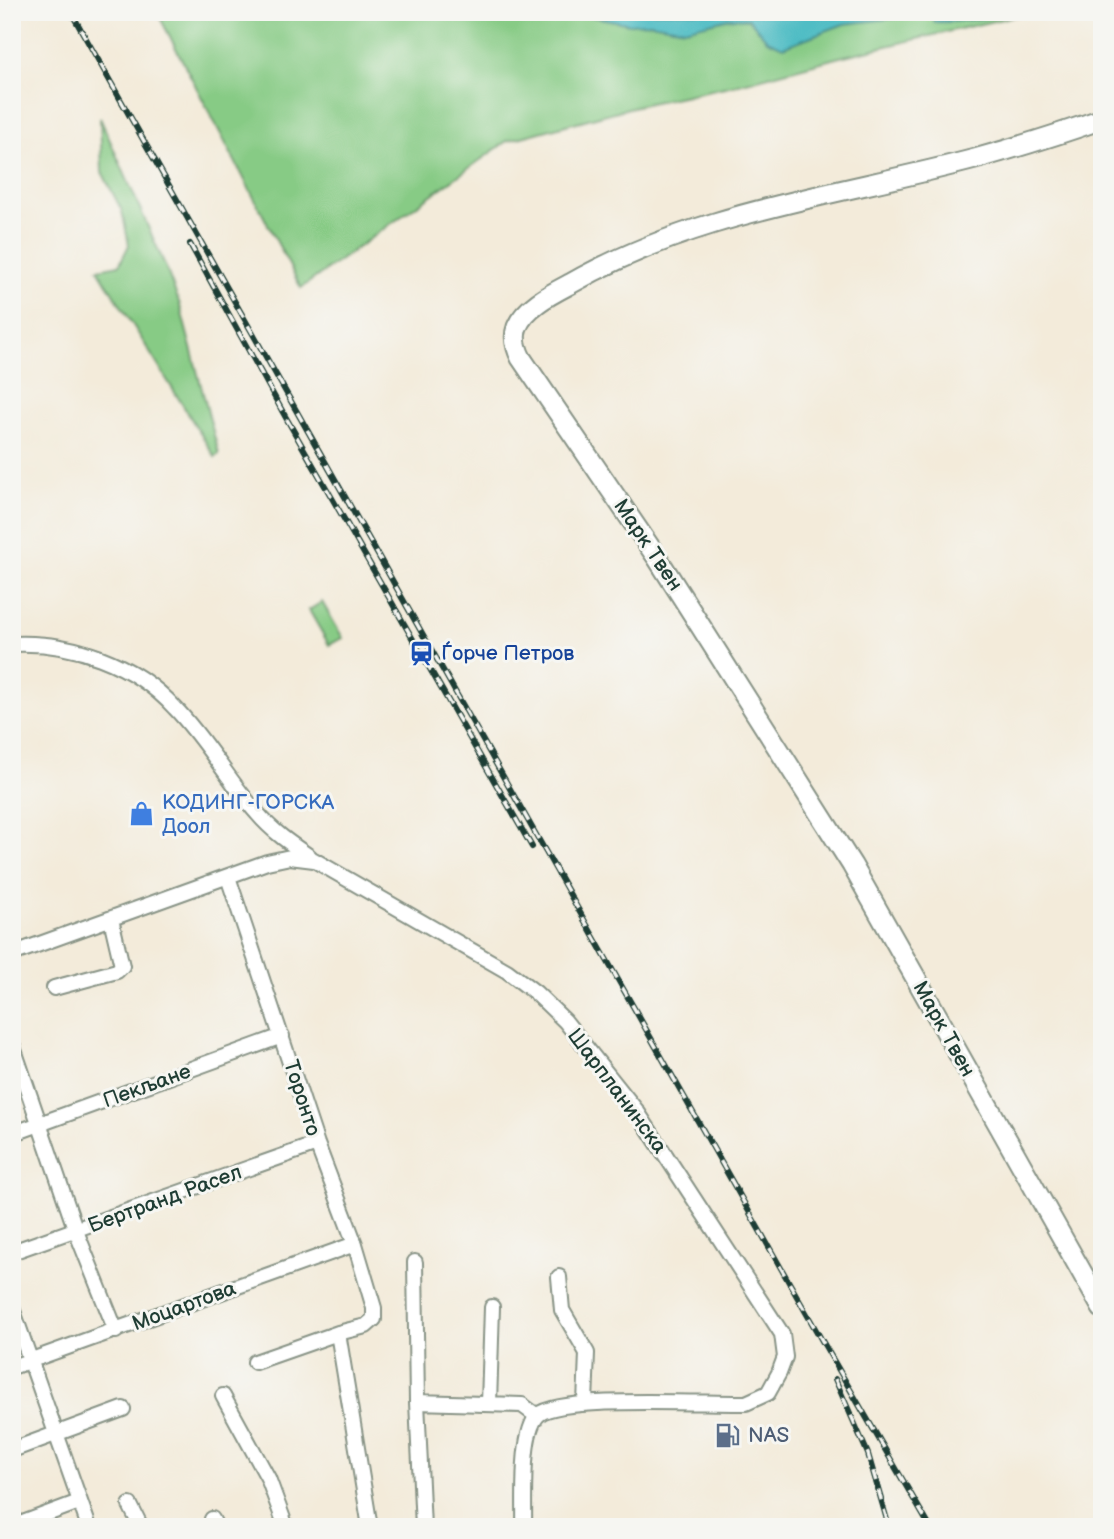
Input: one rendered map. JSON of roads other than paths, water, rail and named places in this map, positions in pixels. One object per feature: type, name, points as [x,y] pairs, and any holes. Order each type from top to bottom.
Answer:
[{"type":"street","name":"Марк Твен","points":[[1102,119],[1056,136],[974,159],[764,208],[690,229],[644,246],[594,270],[536,305],[522,317],[516,329],[515,345],[528,368],[659,558],[852,865],[1102,1308]]},
{"type":"street","points":[[12,644],[37,642],[96,655],[160,693],[197,733],[257,814],[285,840],[314,860]]},
{"type":"street","name":"Шарпланинска","points":[[12,954],[279,859],[301,858],[314,860],[488,958],[523,981],[551,1006],[588,1048],[636,1110],[782,1334],[785,1357],[768,1393],[747,1403],[585,1403],[551,1408],[537,1416]]},
{"type":"street","name":"Торонто","points":[[228,877],[317,1144],[355,1244],[374,1307],[374,1319],[366,1326],[338,1334]]},
{"type":"street","points":[[54,988],[117,971],[122,966],[111,919]]},
{"type":"street","name":"Пекљане","points":[[12,1134],[282,1037]]},
{"type":"street","points":[[12,1044],[76,1231],[116,1331]]},
{"type":"street","name":"Бертранд Расел","points":[[12,1252],[317,1144]]},
{"type":"street","name":"Моцартова","points":[[12,1367],[355,1244]]},
{"type":"street","points":[[415,1262],[417,1402],[423,1527]]},
{"type":"street","points":[[559,1277],[562,1310],[587,1353],[585,1403]]},
{"type":"street","points":[[489,1404],[492,1307]]},
{"type":"street","points":[[12,1308],[89,1527]]},
{"type":"street","points":[[256,1362],[338,1334],[370,1527]]},
{"type":"street","points":[[223,1396],[268,1478],[286,1527]]},
{"type":"street","points":[[417,1402],[522,1405],[537,1416],[527,1445],[524,1527]]},
{"type":"street","points":[[12,1450],[123,1409]]},
{"type":"street","points":[[12,1527],[79,1502]]},
{"type":"street","points":[[130,1505],[141,1527]]},
{"type":"water","points":[[569,12],[1007,12],[962,21],[934,22],[932,14],[844,24],[783,47],[767,40],[749,19],[730,18],[685,29],[650,23],[630,24]]},
{"type":"railway","points":[[71,12],[930,1527]]},
{"type":"railway","points":[[190,244],[285,416],[532,847]]},
{"type":"railway","points":[[835,1379],[868,1454],[889,1527]]},
{"type":"place","name":"Ѓорче Петров","points":[[421,653]]},
{"type":"place","name":"КОДИНГ-ГОРСКА Доол","points":[[142,814]]},
{"type":"place","name":"NAS","points":[[728,1435]]}]
